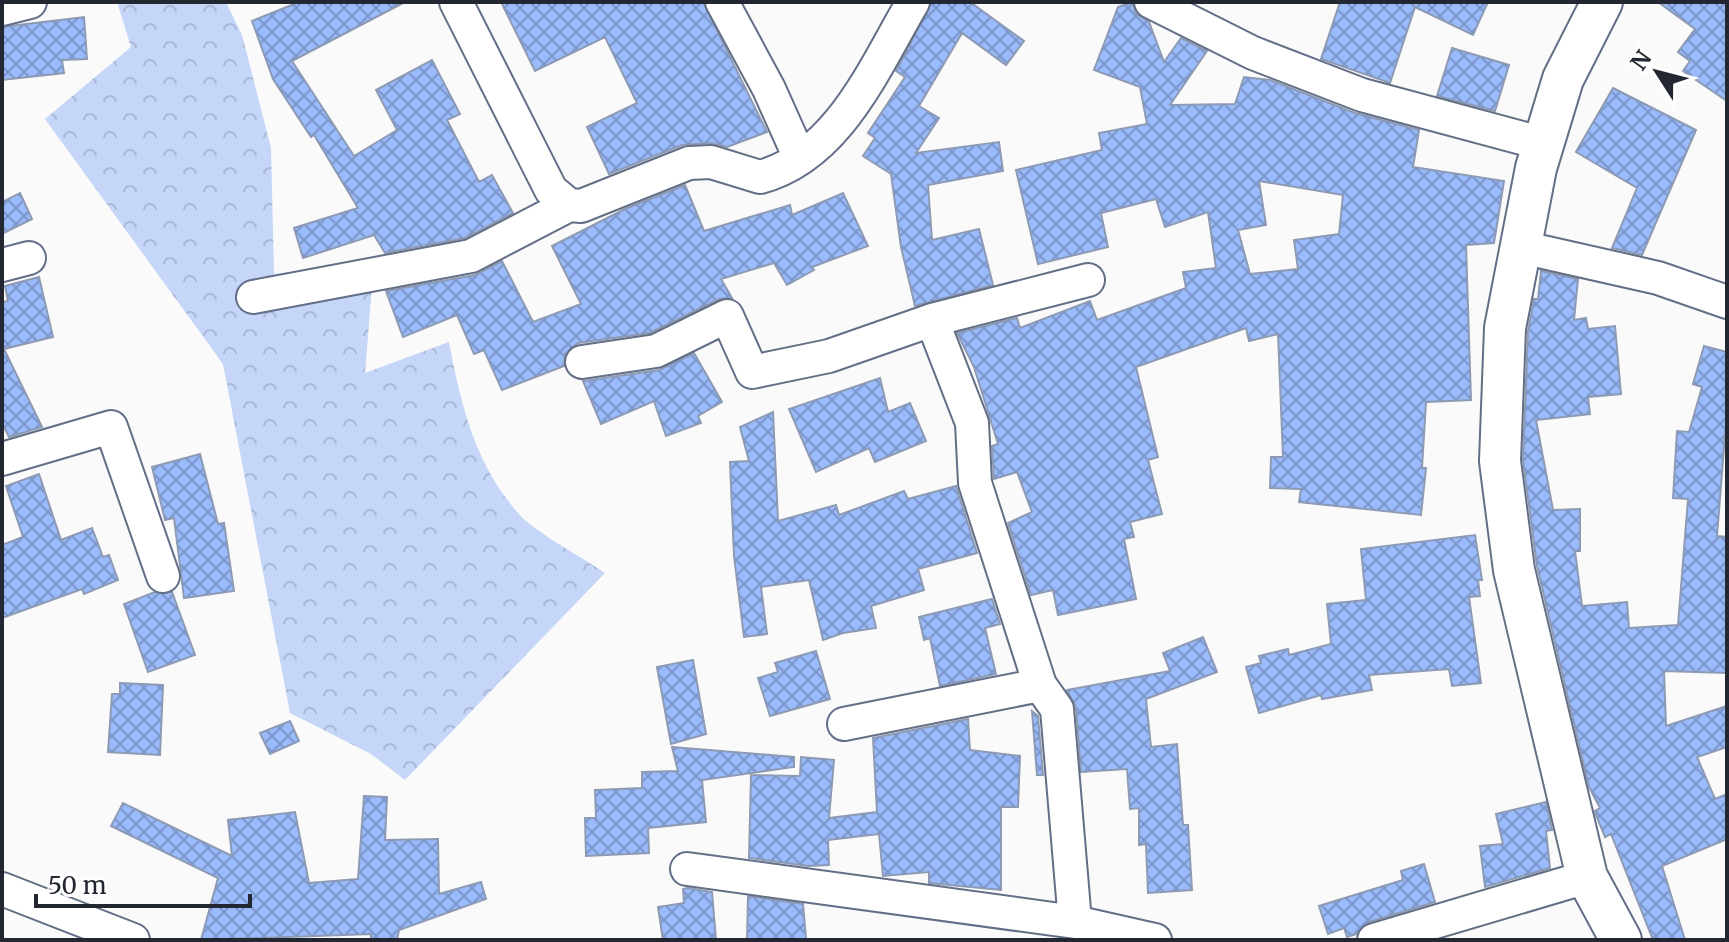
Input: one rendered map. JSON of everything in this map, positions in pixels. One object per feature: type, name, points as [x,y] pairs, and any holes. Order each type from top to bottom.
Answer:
[{"type":"street","points":[[2,9],[30,2]]},
{"type":"street","points":[[456,2],[551,190],[569,205]]},
{"type":"street","points":[[722,2],[769,89],[799,156]]},
{"type":"street","points":[[253,297],[471,256],[569,205],[581,206],[689,163],[711,162],[760,177],[818,145],[846,113],[913,2]]},
{"type":"street","points":[[1151,2],[1253,53],[1362,95],[1544,144]]},
{"type":"street","points":[[1602,2],[1563,79],[1544,144],[1521,247],[1505,328],[1500,461],[1514,570],[1587,877],[1621,940]]},
{"type":"street","points":[[1521,247],[1658,278],[1727,302]]},
{"type":"street","points":[[582,362],[656,351],[727,316],[752,372],[829,356],[932,320],[1088,280]]},
{"type":"street","points":[[932,320],[972,423],[975,483],[1040,685],[1057,709],[1075,922]]},
{"type":"street","points":[[2,459],[111,427],[163,576]]},
{"type":"street","points":[[844,724],[1040,685]]},
{"type":"street","points":[[687,869],[1075,922],[1155,940]]},
{"type":"street","points":[[1374,940],[1587,877]]},
{"type":"street","points":[[2,889],[133,940]]},
{"type":"green space","points":[[117,2],[226,2],[242,35],[271,148],[274,274],[374,261],[365,373],[449,342],[472,433],[503,494],[535,528],[605,573],[405,780],[371,754],[290,713],[223,364],[45,119],[131,47]]},
{"type":"building","points":[[299,2],[405,2],[292,61],[354,156],[397,130],[376,90],[432,60],[460,114],[447,120],[479,182],[492,175],[513,213],[465,238],[385,253],[374,235],[303,258],[294,228],[358,208],[314,135],[311,137],[273,79],[252,21]]},
{"type":"building","points":[[501,2],[703,2],[767,132],[727,147],[711,143],[682,145],[609,174],[587,127],[637,103],[605,37],[535,71]]},
{"type":"building","points":[[932,2],[970,2],[1024,41],[1006,65],[962,33],[919,106],[939,118],[916,153],[999,142],[1003,171],[928,185],[932,240],[979,229],[993,285],[915,306],[901,247],[891,174],[863,156],[875,138],[868,133],[905,77],[896,71]]},
{"type":"building","points":[[1132,2],[1136,13],[1149,22],[1164,62],[1181,38],[1207,51],[1170,105],[1235,104],[1244,77],[1270,80],[1355,113],[1419,130],[1413,167],[1504,181],[1494,243],[1466,245],[1471,400],[1426,402],[1422,468],[1426,468],[1421,515],[1299,502],[1301,489],[1270,488],[1271,457],[1283,457],[1278,334],[1249,341],[1246,328],[1136,367],[1158,457],[1148,460],[1162,514],[1130,522],[1134,537],[1124,539],[1136,599],[1058,615],[1053,590],[1031,595],[1008,523],[1032,512],[1017,472],[994,479],[992,446],[998,444],[974,367],[957,333],[1017,318],[1020,328],[1090,301],[1097,320],[1186,288],[1183,272],[1216,268],[1208,212],[1165,227],[1156,199],[1101,213],[1108,247],[1038,264],[1016,170],[1102,150],[1099,133],[1147,124],[1140,87],[1094,70],[1118,7]],"holes":[[[1259,181],[1343,195],[1339,234],[1294,240],[1298,269],[1250,274],[1238,230],[1266,225]]]},
{"type":"building","points":[[1340,2],[1488,2],[1473,35],[1415,7],[1390,83],[1321,59]]},
{"type":"building","points":[[1658,2],[1727,2],[1727,101],[1683,71],[1690,61],[1678,52],[1695,29]]},
{"type":"building","points":[[84,17],[87,59],[62,60],[64,73],[2,80],[2,27]]},
{"type":"building","points":[[1452,48],[1509,65],[1495,111],[1437,96]]},
{"type":"building","points":[[1613,88],[1696,130],[1642,255],[1612,248],[1637,188],[1576,152]]},
{"type":"building","points":[[685,185],[704,231],[790,205],[792,215],[843,193],[868,246],[812,267],[814,270],[787,285],[774,263],[721,279],[732,298],[719,299],[650,333],[578,343],[565,354],[564,366],[502,390],[484,350],[474,354],[457,315],[403,337],[386,291],[475,275],[502,261],[533,322],[581,304],[552,246],[625,209]]},
{"type":"building","points":[[20,193],[32,219],[2,234],[2,202]]},
{"type":"building","points":[[1541,271],[1578,279],[1574,320],[1586,318],[1588,329],[1615,326],[1621,394],[1588,397],[1590,414],[1536,420],[1553,510],[1580,509],[1580,551],[1575,551],[1582,606],[1627,602],[1629,628],[1678,625],[1688,499],[1673,498],[1677,431],[1689,432],[1702,387],[1693,384],[1704,346],[1727,352],[1727,409],[1717,536],[1727,537],[1727,673],[1664,671],[1666,726],[1727,706],[1727,747],[1697,757],[1715,799],[1727,794],[1727,839],[1662,866],[1685,940],[1653,940],[1611,834],[1605,837],[1596,815],[1595,811],[1600,808],[1589,787],[1537,566],[1523,460],[1528,331],[1534,299],[1538,299]]},
{"type":"building","points":[[39,277],[53,337],[4,349],[42,427],[9,437],[2,423],[2,302],[8,301],[5,286]]},
{"type":"building","points":[[694,353],[722,402],[698,416],[701,423],[666,436],[654,401],[601,424],[583,381],[659,370]]},
{"type":"building","points":[[880,378],[888,412],[910,403],[926,441],[875,462],[869,448],[816,472],[789,409]]},
{"type":"building","points":[[773,412],[778,521],[836,505],[839,515],[904,491],[908,499],[956,486],[977,553],[918,569],[924,590],[871,606],[876,628],[843,633],[823,640],[809,580],[761,587],[767,634],[744,637],[734,556],[730,462],[749,461],[740,427]]},
{"type":"building","points":[[200,454],[218,524],[224,523],[234,591],[184,598],[174,518],[165,520],[152,467]]},
{"type":"building","points":[[39,474],[61,540],[92,528],[103,557],[109,555],[118,580],[84,594],[82,589],[2,618],[2,545],[23,537],[6,486]]},
{"type":"building","points":[[1475,535],[1482,580],[1478,580],[1480,596],[1469,597],[1481,683],[1452,686],[1449,669],[1369,675],[1372,690],[1322,699],[1321,695],[1259,713],[1246,667],[1261,663],[1259,656],[1288,649],[1289,655],[1331,644],[1327,604],[1366,600],[1361,549]]},
{"type":"building","points":[[155,592],[172,592],[195,655],[148,672],[124,604]]},
{"type":"building","points":[[992,599],[1000,624],[985,628],[996,674],[940,686],[930,638],[924,640],[919,617]]},
{"type":"building","points":[[1203,637],[1217,672],[1146,699],[1151,747],[1177,744],[1183,825],[1188,825],[1192,890],[1148,893],[1146,844],[1139,845],[1139,808],[1130,809],[1127,769],[1081,772],[1076,707],[1067,690],[1170,671],[1163,653]]},
{"type":"building","points":[[816,651],[830,699],[770,716],[758,678],[778,672],[775,663]]},
{"type":"building","points":[[693,660],[706,734],[671,744],[657,667]]},
{"type":"building","points":[[120,683],[163,685],[160,755],[108,752],[112,694],[120,694]]},
{"type":"building","points":[[1032,711],[1038,716],[1043,775],[1037,775]]},
{"type":"building","points":[[968,719],[970,750],[1020,756],[1018,807],[1001,807],[1001,890],[929,883],[929,872],[883,876],[879,834],[828,840],[829,865],[808,866],[749,858],[751,775],[800,776],[801,757],[834,760],[829,818],[877,812],[873,738]]},
{"type":"building","points":[[290,721],[299,741],[270,754],[260,733]]},
{"type":"building","points":[[672,747],[794,757],[794,767],[702,780],[706,822],[648,828],[649,853],[586,856],[585,818],[596,818],[595,790],[642,788],[642,772],[678,771]]},
{"type":"building","points":[[364,796],[387,797],[385,840],[438,839],[439,894],[481,882],[486,899],[399,930],[397,940],[371,940],[371,934],[201,940],[218,878],[111,826],[123,803],[232,856],[228,820],[295,812],[309,883],[358,879]]},
{"type":"building","points":[[1546,802],[1552,830],[1546,831],[1550,868],[1485,887],[1480,846],[1503,844],[1496,814]]},
{"type":"building","points":[[1424,864],[1435,902],[1369,922],[1356,934],[1347,937],[1344,928],[1328,934],[1319,906],[1403,880],[1401,871]]},
{"type":"building","points":[[683,889],[712,892],[716,940],[663,940],[658,907],[684,903]]},
{"type":"building","points":[[748,896],[803,904],[806,939],[747,940]]}]
